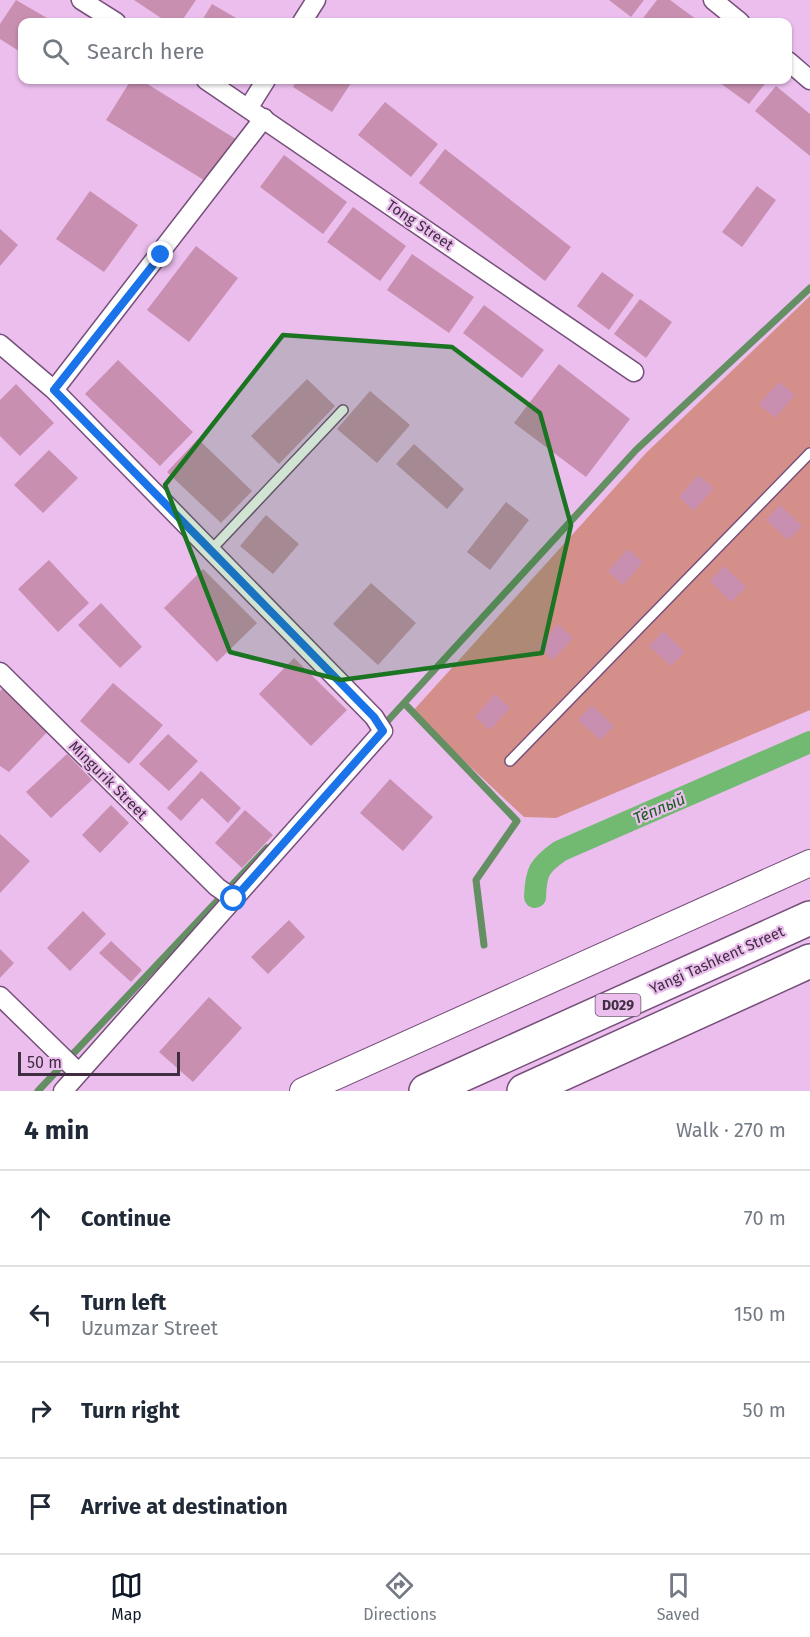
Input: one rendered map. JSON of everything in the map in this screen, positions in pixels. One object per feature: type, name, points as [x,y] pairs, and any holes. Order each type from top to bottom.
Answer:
[{"type":"highway","name":"Yangi Tashkent Street","points":[[426,1091],[810,918]]},
{"type":"highway","name":"D029","points":[[524,1091],[810,961]]},
{"type":"main road","points":[[303,1091],[810,863]]},
{"type":"street","points":[[81,0],[110,18]]},
{"type":"street","points":[[305,18],[316,0]]},
{"type":"street","points":[[713,0],[735,18]]},
{"type":"street","points":[[792,65],[810,80]]},
{"type":"street","name":"Tong Street","points":[[212,84],[634,372]]},
{"type":"street","points":[[249,107],[263,84]]},
{"type":"street","points":[[54,390],[161,255],[264,118]]},
{"type":"street","points":[[0,344],[54,390],[379,724],[234,899],[63,1091]]},
{"type":"street","name":"Mingurik Street","points":[[0,672],[217,887],[234,899]]},
{"type":"street","points":[[0,996],[78,1072]]},
{"type":"lane","points":[[210,550],[343,410]]},
{"type":"lane","points":[[510,761],[810,453]]},
{"type":"highlighted area","points":[[283,335],[452,347],[540,413],[571,525],[542,653],[341,680],[230,652],[165,485]]},
{"type":"shaded area","points":[[810,296],[810,710],[556,818],[524,817],[412,712],[646,453]]},
{"type":"building","points":[[16,0],[47,18],[18,18],[18,50],[0,39],[0,24]]},
{"type":"building","points":[[134,0],[196,0],[184,18],[161,18]]},
{"type":"building","points":[[609,0],[644,0],[631,17]]},
{"type":"building","points":[[657,0],[670,0],[695,18],[643,18]]},
{"type":"building","points":[[212,4],[236,18],[203,18]]},
{"type":"building","points":[[128,84],[147,84],[239,141],[212,185],[106,120]]},
{"type":"building","points":[[295,84],[350,84],[332,112],[293,87]]},
{"type":"building","points":[[722,84],[765,84],[749,104]]},
{"type":"building","points":[[776,86],[810,114],[810,156],[755,111]]},
{"type":"building","points":[[385,102],[438,144],[411,177],[358,135]]},
{"type":"building","points":[[445,149],[571,247],[545,281],[419,183]]},
{"type":"building","points":[[284,155],[347,202],[323,234],[260,187]]},
{"type":"building","points":[[757,186],[776,200],[742,247],[722,232]]},
{"type":"building","points":[[90,191],[138,225],[104,272],[56,239]]},
{"type":"building","points":[[353,207],[406,246],[380,281],[327,242]]},
{"type":"building","points":[[0,229],[18,245],[0,266]]},
{"type":"building","points":[[196,246],[238,278],[189,342],[147,310]]},
{"type":"building","points":[[412,254],[474,297],[449,333],[387,290]]},
{"type":"building","points":[[602,272],[634,295],[609,330],[577,306]]},
{"type":"building","points":[[640,299],[672,322],[646,358],[614,334]]},
{"type":"building","points":[[484,305],[544,350],[522,378],[463,333]]},
{"type":"building","points":[[118,360],[193,432],[160,466],[85,394]]},
{"type":"building","points":[[559,364],[630,419],[586,477],[514,423]]},
{"type":"building","points":[[307,379],[335,406],[279,464],[251,436]]},
{"type":"building","points":[[779,382],[795,395],[775,418],[759,404]]},
{"type":"building","points":[[16,384],[54,423],[20,456],[0,436],[0,400]]},
{"type":"building","points":[[370,391],[410,425],[377,463],[337,429]]},
{"type":"building","points":[[198,439],[252,491],[221,523],[167,472]]},
{"type":"building","points":[[414,444],[464,489],[447,509],[396,464]]},
{"type":"building","points":[[49,450],[78,478],[43,513],[14,485]]},
{"type":"building","points":[[698,475],[714,488],[694,511],[679,497]]},
{"type":"building","points":[[506,502],[529,520],[490,570],[467,552]]},
{"type":"building","points":[[780,505],[802,526],[788,540],[766,520]]},
{"type":"building","points":[[266,515],[299,544],[273,574],[240,546]]},
{"type":"building","points":[[628,549],[643,562],[623,585],[608,571]]},
{"type":"building","points":[[49,560],[89,603],[58,632],[18,589]]},
{"type":"building","points":[[724,566],[746,587],[731,602],[710,581]]},
{"type":"building","points":[[203,569],[257,623],[217,662],[164,608]]},
{"type":"building","points":[[371,583],[416,623],[378,665],[333,624]]},
{"type":"building","points":[[101,603],[142,647],[120,668],[78,625]]},
{"type":"building","points":[[558,624],[573,638],[553,660],[538,647]]},
{"type":"building","points":[[663,631],[685,652],[671,666],[649,646]]},
{"type":"building","points":[[294,658],[347,710],[311,746],[259,694]]},
{"type":"building","points":[[113,683],[163,725],[129,764],[80,721]]},
{"type":"building","points":[[6,685],[50,729],[9,772],[0,766],[0,691]]},
{"type":"building","points":[[495,694],[510,708],[490,730],[475,717]]},
{"type":"building","points":[[592,705],[614,726],[600,740],[578,720]]},
{"type":"building","points":[[168,734],[198,761],[169,791],[139,764]]},
{"type":"building","points":[[67,754],[92,780],[51,818],[26,792]]},
{"type":"building","points":[[201,771],[241,808],[228,823],[202,798],[181,821],[167,808]]},
{"type":"building","points":[[390,779],[433,817],[403,851],[360,813]]},
{"type":"building","points":[[111,805],[129,823],[100,853],[82,835]]},
{"type":"building","points":[[245,810],[273,835],[242,868],[215,843]]},
{"type":"building","points":[[0,834],[30,861],[0,893]]},
{"type":"building","points":[[83,911],[106,934],[70,971],[47,948]]},
{"type":"building","points":[[289,920],[305,937],[268,974],[251,957]]},
{"type":"building","points":[[111,941],[142,970],[131,982],[99,953]]},
{"type":"building","points":[[0,949],[14,963],[0,978]]},
{"type":"building","points":[[209,997],[242,1028],[193,1082],[159,1052]]},
{"type":"waterway","points":[[382,727],[636,450],[810,288]]},
{"type":"waterway","points":[[404,703],[517,821],[476,880],[484,945]]},
{"type":"waterway","name":"Тёплый","points":[[535,897],[536,881],[540,870],[560,851],[810,742]]},
{"type":"waterway","points":[[38,1091],[267,848]]},
{"type":"route","points":[[161,255],[54,390],[374,717],[383,731],[234,899]]}]
